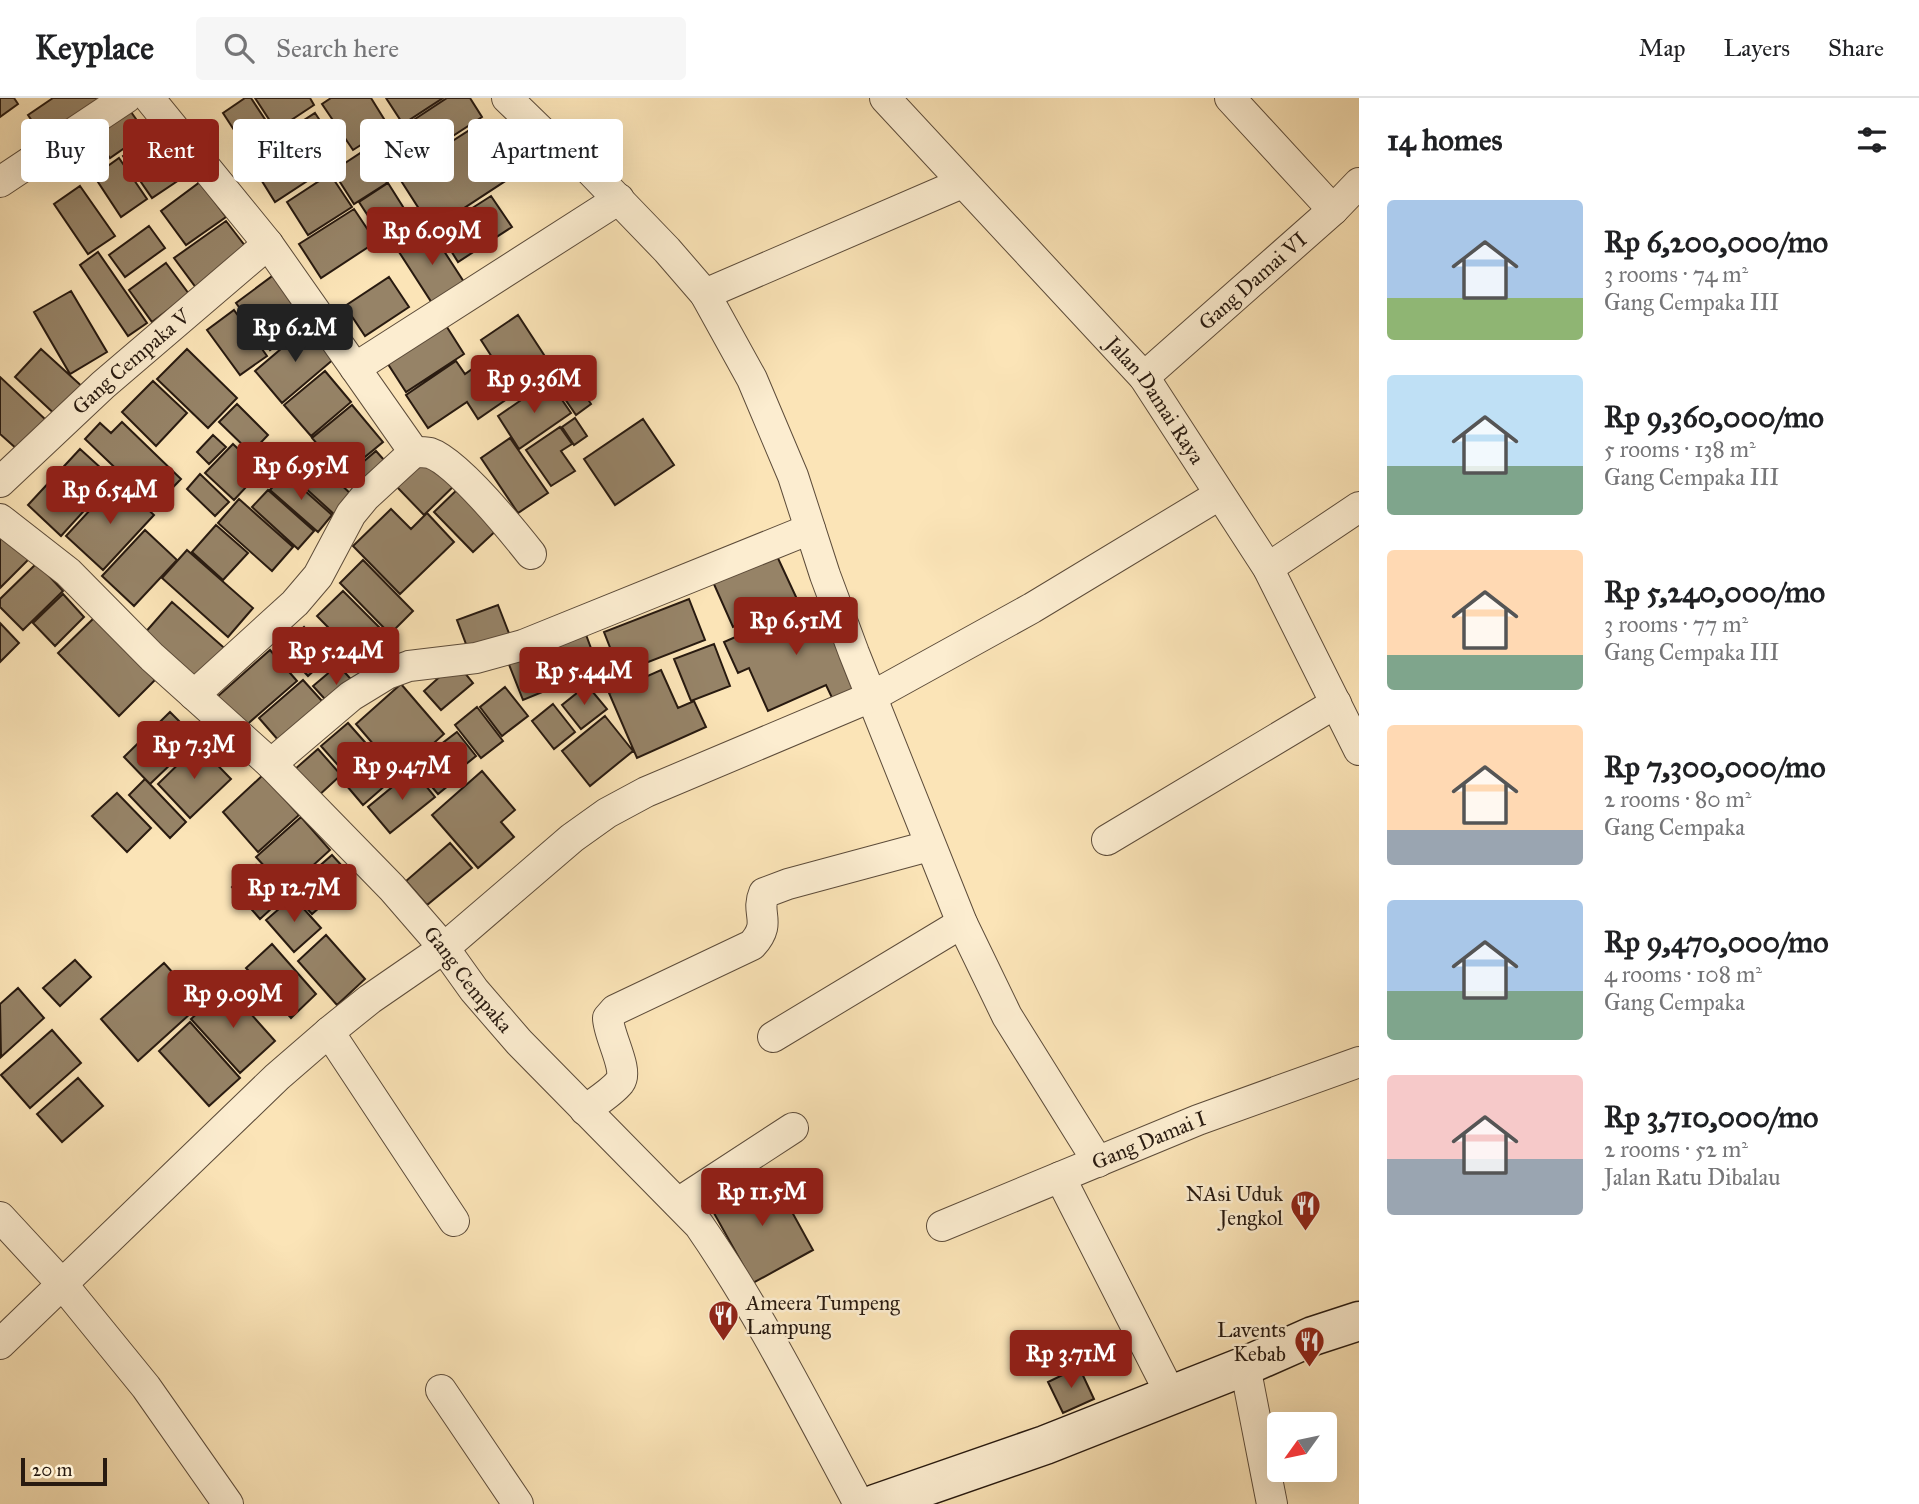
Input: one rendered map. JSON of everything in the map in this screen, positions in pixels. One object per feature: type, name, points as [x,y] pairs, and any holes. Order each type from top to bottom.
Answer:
[{"type":"main road","points":[[1258,1360],[1359,1294]]},
{"type":"main road","points":[[875,1504],[1045,1445],[1313,1336],[1359,1321]]},
{"type":"main road","points":[[1258,1360],[1359,1340]]},
{"type":"street","points":[[0,182],[126,98]]},
{"type":"street","points":[[508,98],[534,125],[586,166],[705,294],[752,379],[777,433],[825,575],[871,697],[962,923],[1007,1016],[1098,1162]]},
{"type":"street","name":"Jalan Damai Raya","points":[[885,98],[1144,377],[1268,568],[1359,750]]},
{"type":"street","points":[[1230,98],[1332,210]]},
{"type":"street","points":[[164,102],[414,452],[432,454],[450,467],[502,518],[531,554]]},
{"type":"street","points":[[705,294],[962,183]]},
{"type":"street","name":"Gang Damai VI","points":[[1144,377],[1359,183]]},
{"type":"street","points":[[355,368],[619,199]]},
{"type":"street","name":"Gang Cempaka V","points":[[0,482],[103,385],[268,244]]},
{"type":"street","points":[[194,695],[295,603],[318,576],[351,514],[365,497],[414,452]]},
{"type":"street","points":[[0,1344],[277,1077],[370,999],[444,948],[572,838],[607,813],[646,792],[871,697],[1032,608],[1219,495]]},
{"type":"street","points":[[1268,568],[1359,507]]},
{"type":"street","name":"Gang Cempaka","points":[[0,519],[68,572],[152,657],[271,764],[392,888],[519,1042],[699,1225],[763,1327],[859,1504]]},
{"type":"street","points":[[271,764],[351,696],[387,674],[409,666],[476,658],[523,645],[810,529]]},
{"type":"street","points":[[1107,840],[1336,703]]},
{"type":"street","points":[[585,1110],[623,1077],[608,1028],[608,1018],[615,1010],[752,944],[760,936],[764,923],[761,899],[764,893],[929,846]]},
{"type":"street","points":[[773,1037],[962,923]]},
{"type":"street","points":[[329,1032],[453,1221]]},
{"type":"street","name":"Gang Damai I","points":[[942,1226],[1198,1120],[1359,1062]]},
{"type":"street","points":[[678,1203],[793,1128]]},
{"type":"street","points":[[1060,1177],[1171,1395]]},
{"type":"street","points":[[0,1217],[64,1285],[146,1387],[228,1504]]},
{"type":"street","points":[[1258,1360],[1272,1504]]},
{"type":"street","points":[[441,1390],[518,1504]]},
{"type":"building","points":[[0,98],[14,98],[18,104],[0,117]]},
{"type":"building","points":[[53,98],[120,98],[89,119],[31,119],[28,115]]},
{"type":"building","points":[[245,98],[251,98],[265,119],[233,119],[233,128],[223,113]]},
{"type":"building","points":[[255,98],[310,98],[314,105],[293,119],[269,119]]},
{"type":"building","points":[[331,98],[371,98],[384,119],[360,119],[360,146],[353,150],[346,140],[346,119],[332,119],[322,104]]},
{"type":"building","points":[[386,98],[443,98],[411,119],[400,119]]},
{"type":"building","points":[[447,98],[470,98],[482,117],[468,119],[468,126],[454,135],[454,119],[415,119]]},
{"type":"building","points":[[126,105],[136,119],[123,119],[123,149],[110,158],[109,119],[106,119]]},
{"type":"building","points":[[315,113],[319,119],[306,119]]},
{"type":"building","points":[[468,131],[468,182],[504,182],[432,229],[402,182],[454,182],[454,140]]},
{"type":"building","points":[[360,153],[360,182],[387,183],[354,204],[340,182],[346,182],[346,162]]},
{"type":"building","points":[[119,158],[123,164],[123,182],[135,182],[147,199],[121,217],[98,182],[109,182],[109,165]]},
{"type":"building","points":[[141,182],[176,182],[152,198]]},
{"type":"building","points":[[200,182],[226,217],[186,245],[161,211]]},
{"type":"building","points":[[263,182],[306,182],[275,202]]},
{"type":"building","points":[[318,182],[335,182],[352,207],[308,235],[287,202]]},
{"type":"building","points":[[388,183],[417,229],[389,248],[359,202]]},
{"type":"building","points":[[80,186],[115,236],[88,254],[54,204]]},
{"type":"building","points":[[491,196],[512,227],[458,262],[438,230]]},
{"type":"building","points":[[354,209],[376,242],[321,278],[299,244]]},
{"type":"building","points":[[226,221],[249,251],[197,289],[174,258]]},
{"type":"building","points":[[149,226],[165,248],[125,277],[109,255]]},
{"type":"building","points":[[431,231],[464,282],[432,303],[399,252]]},
{"type":"building","points":[[98,252],[147,323],[128,336],[80,265]]},
{"type":"building","points":[[166,263],[189,294],[152,322],[129,290]]},
{"type":"building","points":[[275,274],[310,322],[270,350],[236,303]]},
{"type":"building","points":[[389,277],[409,307],[365,336],[345,306]]},
{"type":"building","points":[[71,291],[107,352],[70,374],[34,312]]},
{"type":"building","points":[[234,310],[267,356],[240,375],[207,330]]},
{"type":"building","points":[[518,315],[548,361],[510,385],[481,340]]},
{"type":"building","points":[[445,324],[464,354],[406,392],[386,361]]},
{"type":"building","points":[[308,326],[335,358],[282,403],[255,371]]},
{"type":"building","points":[[41,349],[86,390],[60,419],[15,377]]},
{"type":"building","points":[[187,349],[237,398],[208,428],[157,379]]},
{"type":"building","points":[[456,361],[465,374],[482,362],[507,399],[478,419],[467,402],[428,428],[406,395]]},
{"type":"building","points":[[325,371],[351,402],[311,436],[284,405]]},
{"type":"building","points":[[0,377],[46,420],[18,450],[0,434]]},
{"type":"building","points":[[153,381],[187,413],[156,446],[122,412]]},
{"type":"building","points":[[549,381],[571,413],[519,449],[498,416]]},
{"type":"building","points":[[581,389],[591,404],[576,415],[565,399]]},
{"type":"building","points":[[237,404],[268,435],[251,453],[219,422]]},
{"type":"building","points":[[352,405],[383,442],[343,475],[312,438]]},
{"type":"building","points":[[575,418],[587,436],[574,445],[562,427]]},
{"type":"building","points":[[643,419],[674,465],[615,505],[584,459]]},
{"type":"building","points":[[122,422],[181,479],[155,506],[85,439],[100,423],[111,433]]},
{"type":"building","points":[[560,427],[572,444],[561,451],[575,471],[551,486],[526,450]]},
{"type":"building","points":[[213,435],[226,447],[209,464],[197,452]]},
{"type":"building","points":[[510,438],[548,493],[518,513],[481,458]]},
{"type":"building","points":[[233,444],[261,471],[234,500],[205,473]]},
{"type":"building","points":[[80,449],[113,479],[61,536],[28,505]]},
{"type":"building","points":[[376,451],[392,469],[364,493],[349,474]]},
{"type":"building","points":[[310,455],[353,496],[335,515],[291,475]]},
{"type":"building","points":[[430,456],[457,483],[424,515],[397,487]]},
{"type":"building","points":[[285,473],[332,515],[318,532],[270,490]]},
{"type":"building","points":[[200,474],[229,502],[215,516],[187,489]]},
{"type":"building","points":[[117,481],[154,515],[103,570],[66,536]]},
{"type":"building","points":[[462,485],[501,526],[473,552],[434,512]]},
{"type":"building","points":[[268,490],[314,531],[298,549],[252,507]]},
{"type":"building","points":[[239,499],[293,547],[272,571],[218,523]]},
{"type":"building","points":[[391,509],[411,529],[427,513],[454,542],[400,594],[353,546]]},
{"type":"building","points":[[216,525],[248,553],[223,580],[192,552]]},
{"type":"building","points":[[145,530],[177,560],[134,606],[102,576]]},
{"type":"building","points":[[0,534],[32,556],[0,588]]},
{"type":"building","points":[[187,550],[253,608],[228,637],[162,578]]},
{"type":"building","points":[[776,554],[797,599],[733,627],[713,582]]},
{"type":"building","points":[[363,560],[413,611],[390,634],[340,583]]},
{"type":"building","points":[[37,563],[63,591],[23,630],[0,607],[0,599]]},
{"type":"building","points":[[343,591],[395,643],[369,669],[317,616]]},
{"type":"building","points":[[63,594],[84,617],[55,646],[33,623]]},
{"type":"building","points":[[689,599],[705,640],[620,673],[604,632]]},
{"type":"building","points":[[822,599],[864,691],[835,704],[826,685],[768,711],[749,668],[738,673],[724,642]]},
{"type":"building","points":[[172,602],[230,653],[200,686],[143,635]]},
{"type":"building","points":[[498,605],[510,636],[469,652],[457,620]]},
{"type":"building","points":[[95,617],[155,680],[119,716],[58,653]]},
{"type":"building","points":[[0,623],[19,643],[0,662]]},
{"type":"building","points":[[304,627],[330,656],[308,676],[282,648]]},
{"type":"building","points":[[585,632],[602,678],[568,691],[551,645]]},
{"type":"building","points":[[714,644],[730,686],[691,701],[674,659]]},
{"type":"building","points":[[548,647],[562,684],[523,700],[508,662]]},
{"type":"building","points":[[270,650],[297,681],[243,728],[217,697]]},
{"type":"building","points":[[456,662],[473,683],[441,710],[424,691]]},
{"type":"building","points":[[338,665],[358,687],[333,708],[313,686]]},
{"type":"building","points":[[661,670],[678,708],[694,701],[706,727],[637,758],[609,693]]},
{"type":"building","points":[[303,680],[331,711],[286,749],[259,718]]},
{"type":"building","points":[[401,684],[444,734],[399,774],[356,724]]},
{"type":"building","points":[[587,685],[607,709],[581,729],[562,705]]},
{"type":"building","points":[[505,687],[528,716],[502,736],[480,707]]},
{"type":"building","points":[[553,704],[575,732],[554,749],[532,721]]},
{"type":"building","points":[[477,707],[503,741],[481,758],[455,725]]},
{"type":"building","points":[[170,712],[197,739],[150,784],[124,757]]},
{"type":"building","points":[[605,716],[633,751],[590,786],[562,751]]},
{"type":"building","points":[[348,723],[371,749],[344,772],[321,746]]},
{"type":"building","points":[[457,732],[476,756],[460,769],[440,745]]},
{"type":"building","points":[[198,745],[231,779],[190,818],[158,784]]},
{"type":"building","points":[[437,747],[460,776],[438,794],[414,766]]},
{"type":"building","points":[[318,749],[341,775],[317,797],[294,770]]},
{"type":"building","points":[[373,752],[395,777],[363,805],[341,779]]},
{"type":"building","points":[[413,770],[435,797],[390,833],[368,807]]},
{"type":"building","points":[[482,771],[515,810],[501,822],[514,837],[478,868],[432,815]]},
{"type":"building","points":[[263,775],[299,815],[258,852],[223,812]]},
{"type":"building","points":[[145,779],[186,822],[170,838],[129,795]]},
{"type":"building","points":[[117,793],[151,828],[127,852],[92,816]]},
{"type":"building","points":[[301,817],[330,850],[286,890],[256,857]]},
{"type":"building","points":[[450,843],[472,868],[427,905],[406,881]]},
{"type":"building","points":[[332,855],[353,878],[312,914],[291,891]]},
{"type":"building","points":[[256,865],[284,897],[260,919],[232,887]]},
{"type":"building","points":[[293,897],[321,928],[294,952],[266,920]]},
{"type":"building","points":[[326,935],[365,979],[337,1005],[298,961]]},
{"type":"building","points":[[272,944],[316,994],[291,1018],[246,968]]},
{"type":"building","points":[[75,960],[91,977],[60,1006],[43,988]]},
{"type":"building","points":[[164,963],[201,1004],[138,1061],[101,1019]]},
{"type":"building","points":[[227,987],[275,1041],[240,1073],[191,1019]]},
{"type":"building","points":[[18,988],[44,1018],[1,1057],[0,1004]]},
{"type":"building","points":[[190,1022],[240,1078],[209,1106],[159,1051]]},
{"type":"building","points":[[52,1030],[81,1063],[30,1108],[1,1075]]},
{"type":"building","points":[[78,1078],[103,1106],[62,1142],[37,1114]]},
{"type":"building","points":[[770,1172],[813,1250],[753,1283],[710,1206]]},
{"type":"building","points":[[1079,1367],[1094,1399],[1063,1413],[1048,1382]]},
{"type":"place","name":"NAsi Uduk Jengkol","points":[[1306,1233]]},
{"type":"place","name":"Ameera Tumpeng Lampung","points":[[723,1342]]},
{"type":"place","name":"Lavents Kebab","points":[[1309,1369]]}]
